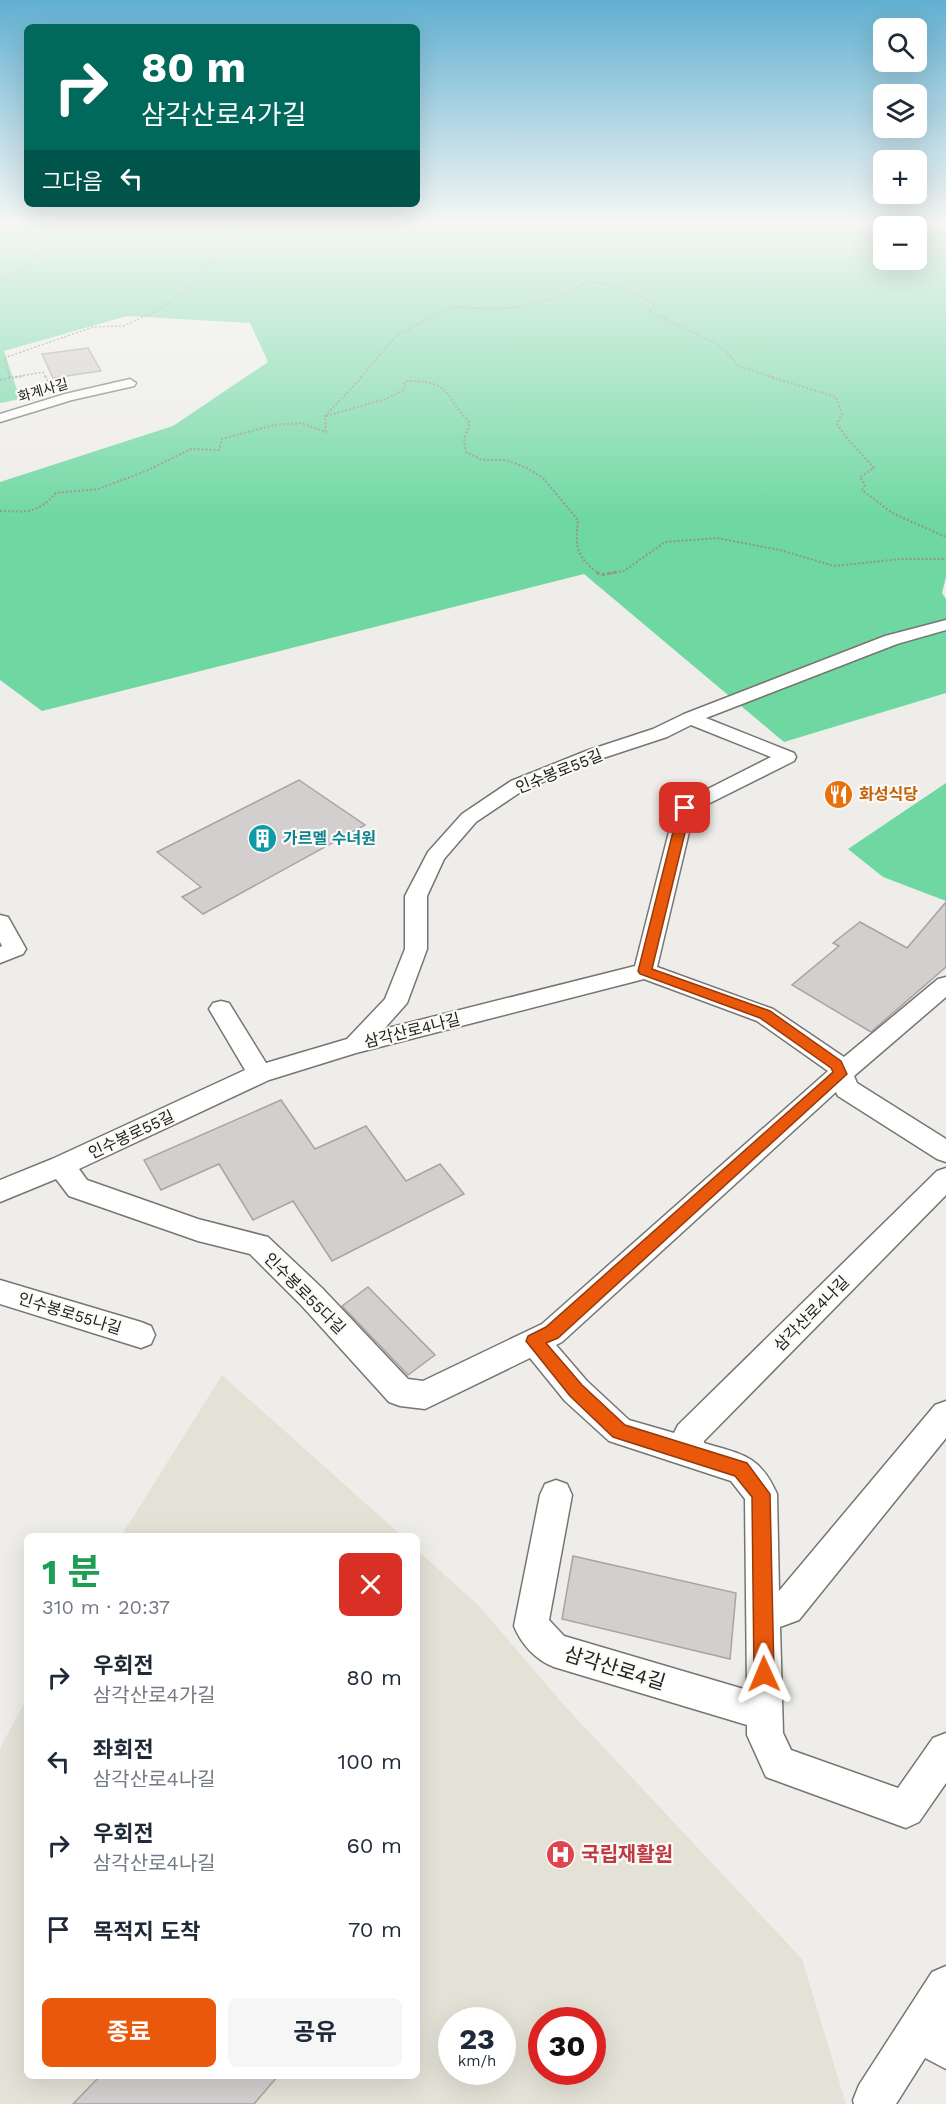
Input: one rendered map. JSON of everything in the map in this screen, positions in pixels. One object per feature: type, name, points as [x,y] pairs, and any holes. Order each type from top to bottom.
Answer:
[{"type":"street","name":"화계사길","points":[[0,418],[59,400],[130,383]]},
{"type":"street","name":"인수봉로55길","points":[[0,1191],[61,1166],[260,1074],[355,1045],[395,1003],[416,949],[416,896],[435,857],[470,819],[518,785],[593,755],[660,733],[690,718],[891,640],[946,625]]},
{"type":"street","points":[[690,718],[787,757],[685,808],[645,971],[765,1015],[837,1065],[847,1089],[946,1152]]},
{"type":"street","points":[[0,922],[15,949],[0,955]]},
{"type":"street","name":"삼각산로4나길","points":[[355,1045],[645,971]]},
{"type":"street","name":"인수봉로55다길","points":[[61,1166],[78,1188],[198,1230],[258,1245],[312,1297],[400,1392],[425,1395],[552,1333],[840,1074],[946,985]]},
{"type":"street","points":[[221,1009],[260,1074]]},
{"type":"street","name":"삼각산로4나길","points":[[689,1452],[689,1435],[946,1178]]},
{"type":"street","name":"인수봉로55나길","points":[[0,1292],[141,1335]]},
{"type":"street","points":[[534,1341],[576,1391],[620,1431],[741,1469],[761,1494],[765,1735],[779,1764],[906,1809],[946,1751]]},
{"type":"street","points":[[763,1616],[787,1608],[946,1415]]},
{"type":"street","name":"삼각산로4길","points":[[556,1495],[531,1626],[554,1650],[765,1713]]},
{"type":"street","points":[[875,2104],[874,2100],[933,2038],[946,1986]]},
{"type":"path","points":[[10,378],[4,358],[93,327],[123,326],[134,321]]},
{"type":"path","points":[[0,511],[32,512],[44,508],[56,493],[99,489],[146,471],[191,449],[219,450],[222,439],[274,424],[301,423],[326,432],[326,416],[388,346],[392,338],[423,321]]},
{"type":"path","points":[[667,321],[688,329],[725,350],[738,366],[836,397],[843,414],[837,424],[845,439],[868,459],[874,468],[860,477],[866,485],[861,490],[892,513],[946,537]]},
{"type":"path","points":[[0,380],[43,372],[59,400]]},
{"type":"path","points":[[326,416],[386,399],[404,390],[405,381],[425,380],[441,384],[453,397],[461,414],[470,423],[464,439],[466,452],[482,460],[506,460],[528,468],[543,478],[578,520],[576,537],[581,560],[600,575],[624,572],[638,559],[665,542],[717,538],[780,550],[834,566],[901,559],[946,559]]},
{"type":"shaded area","points":[[222,1375],[399,1533],[123,1533]]},
{"type":"shaded area","name":"국립재활원","points":[[420,1553],[477,1604],[563,1704],[802,1959],[846,2104],[0,2104],[0,1748],[24,1704],[24,2079],[420,2079]]},
{"type":"green space","points":[[0,321],[109,321],[4,351],[20,399],[0,403]]},
{"type":"green space","points":[[218,321],[946,321],[946,577],[942,593],[946,599],[946,693],[784,742],[584,574],[42,711],[0,680],[0,482],[173,426],[268,362],[250,323]]},
{"type":"green space","points":[[946,783],[946,901],[883,877],[848,849]]},
{"type":"building","points":[[88,348],[101,371],[53,378],[42,354]]},
{"type":"building","name":"가르멜 수녀원","points":[[299,780],[365,825],[203,914],[182,897],[201,887],[157,852]]},
{"type":"building","points":[[946,902],[946,967],[871,1032],[792,985],[839,946],[833,943],[860,922],[907,948]]},
{"type":"building","points":[[281,1100],[315,1149],[366,1126],[406,1181],[440,1164],[464,1194],[332,1261],[293,1201],[253,1220],[219,1164],[161,1190],[144,1160]]},
{"type":"building","points":[[368,1287],[435,1355],[408,1375],[342,1306]]},
{"type":"building","points":[[573,1556],[736,1593],[730,1659],[562,1619]]},
{"type":"building","points":[[97,2079],[275,2079],[254,2104],[73,2104]]},
{"type":"place","name":"화성식당","points":[[838,794]]},
{"type":"place","name":"가르멜 수녀원","points":[[262,838]]},
{"type":"place","name":"국립재활원","points":[[560,1854]]},
{"type":"route","points":[[685,808],[645,971],[765,1015],[837,1065],[840,1074],[552,1333],[534,1341],[576,1391],[620,1431],[741,1469],[761,1494],[764,1674]]}]
